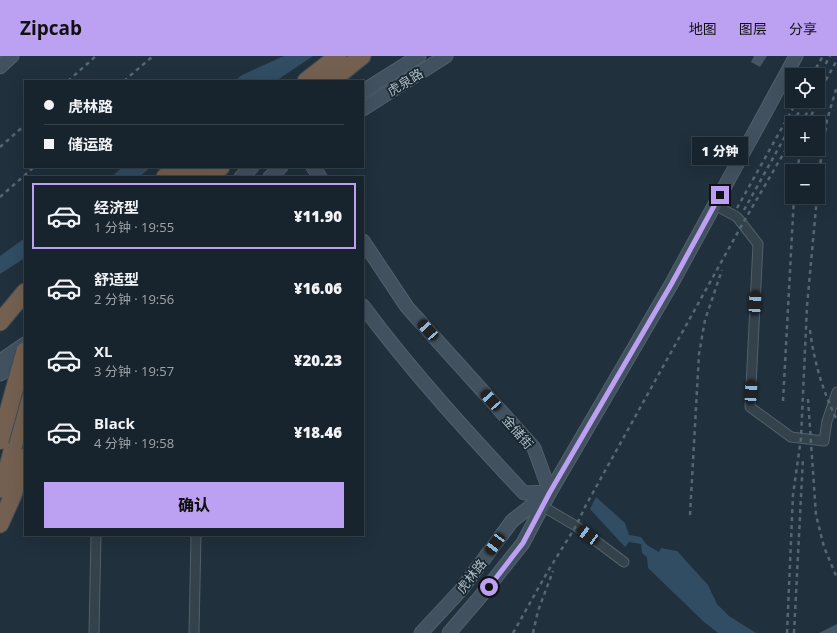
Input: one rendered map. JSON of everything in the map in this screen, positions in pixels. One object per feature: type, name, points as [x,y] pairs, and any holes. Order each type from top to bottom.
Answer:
[{"type":"highway","points":[[300,80],[346,64]]},
{"type":"highway","points":[[308,80],[346,64]]},
{"type":"highway","points":[[332,80],[346,64]]},
{"type":"highway","points":[[166,176],[177,168]]},
{"type":"highway","points":[[185,176],[195,168]]},
{"type":"highway","points":[[209,176],[220,168]]},
{"type":"highway","points":[[0,322],[24,293]]},
{"type":"highway","points":[[0,441],[24,355]]},
{"type":"highway","points":[[0,489],[5,478],[24,406]]},
{"type":"highway","points":[[0,524],[24,460]]},
{"type":"street","points":[[0,66],[12,56]]},
{"type":"street","name":"虎泉路","points":[[364,90],[419,56]]},
{"type":"street","name":"虎泉路","points":[[364,108],[446,56]]},
{"type":"street","points":[[364,307],[379,328],[461,426],[524,493],[550,492],[672,283],[796,56]]},
{"type":"street","points":[[242,176],[251,168]]},
{"type":"street","points":[[715,205],[737,217],[758,244],[750,407],[791,436],[824,441],[828,421],[837,392]]},
{"type":"street","name":"金储街","points":[[364,243],[407,307],[534,448],[550,492]]},
{"type":"street","points":[[0,360],[24,345]]},
{"type":"street","points":[[0,374],[24,360]]},
{"type":"street","name":"虎林路","points":[[450,633],[523,543],[550,492]]},
{"type":"street","name":"虎林路","points":[[421,633],[461,590],[512,521],[550,492]]},
{"type":"street","points":[[542,506],[576,526],[624,562]]},
{"type":"street","points":[[94,633],[96,536]]},
{"type":"street","points":[[194,633],[196,536]]},
{"type":"water","points":[[284,56],[313,56],[277,80],[235,80],[242,75]]},
{"type":"water","points":[[122,168],[150,168],[140,176],[112,176]]},
{"type":"water","points":[[24,239],[24,259],[0,274],[0,256]]},
{"type":"water","points":[[596,497],[625,523],[629,535],[641,537],[647,545],[659,552],[661,548],[677,551],[708,585],[717,604],[729,616],[756,633],[718,633],[703,621],[648,568],[647,557],[642,553],[641,544],[629,542],[625,547],[590,509]]},
{"type":"building","points":[[754,56],[767,56],[760,67],[751,62]]},
{"type":"building","points":[[837,624],[837,633],[819,633]]},
{"type":"railway","points":[[69,80],[96,56]]},
{"type":"railway","points":[[125,80],[153,56]]},
{"type":"railway","points":[[816,68],[823,56]]},
{"type":"railway","points":[[823,68],[830,56]]},
{"type":"railway","points":[[825,81],[837,60]]},
{"type":"railway","points":[[820,164],[827,120],[837,86]]},
{"type":"railway","points":[[737,208],[793,108]]},
{"type":"railway","points":[[797,116],[801,108]]},
{"type":"railway","points":[[805,116],[810,108]]},
{"type":"railway","points":[[811,116],[814,108]]},
{"type":"railway","points":[[0,147],[24,126]]},
{"type":"railway","points":[[744,210],[785,137]]},
{"type":"railway","points":[[513,633],[548,571],[576,526],[586,505],[743,223],[785,151]]},
{"type":"railway","points":[[798,164],[800,156]]},
{"type":"railway","points":[[0,197],[33,168]]},
{"type":"railway","points":[[783,401],[794,204]]},
{"type":"railway","points":[[787,633],[793,495],[801,438],[807,306],[816,204]]},
{"type":"railway","points":[[690,515],[699,354],[705,320],[722,270]]},
{"type":"railway","points":[[810,330],[820,376],[827,399],[837,420]]},
{"type":"railway","points":[[808,399],[816,515],[824,547],[837,578]]},
{"type":"railway","points":[[794,633],[803,458]]},
{"type":"railway","points":[[533,633],[538,611],[553,571]]},
{"type":"route","points":[[489,587],[523,543],[550,492],[672,283],[720,195]]}]
